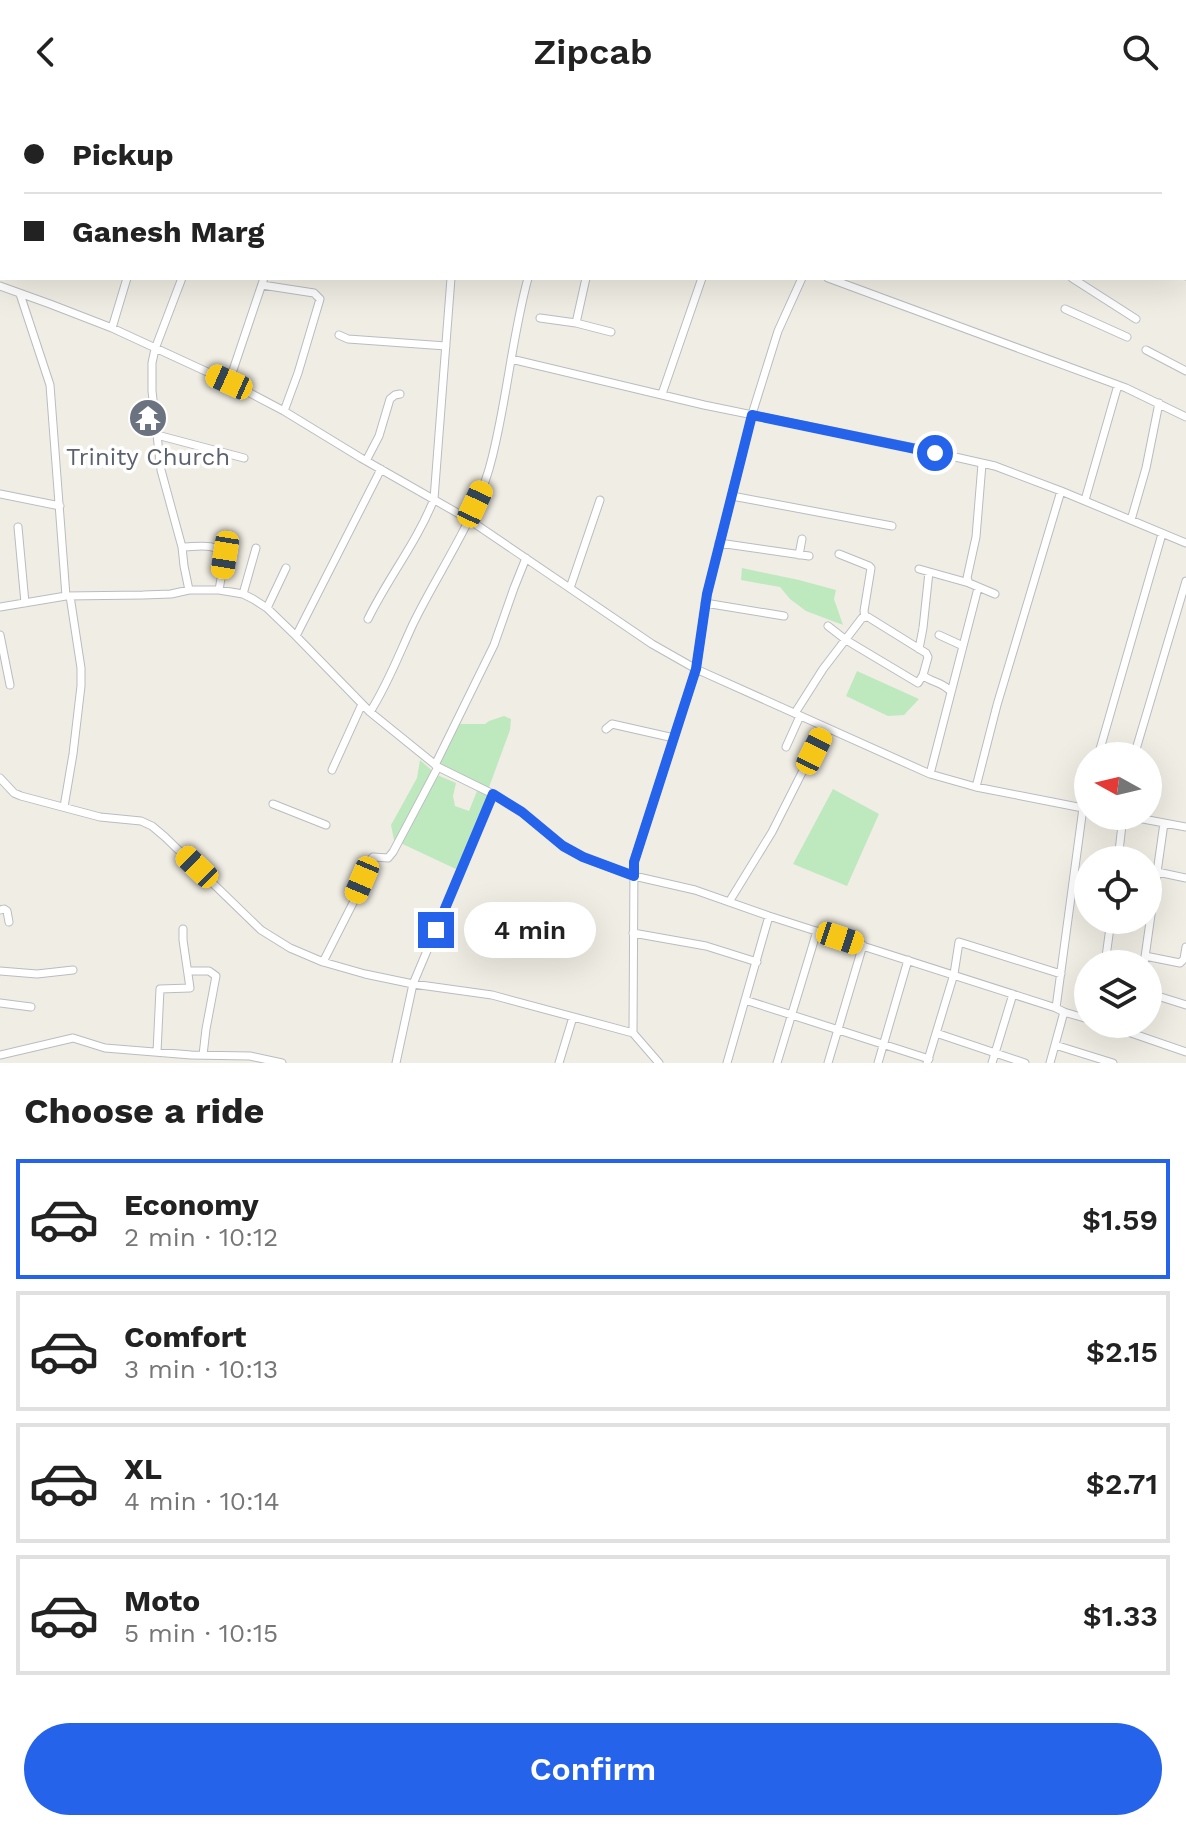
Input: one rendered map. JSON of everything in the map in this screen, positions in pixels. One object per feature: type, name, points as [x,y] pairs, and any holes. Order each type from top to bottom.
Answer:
[{"type":"street","points":[[112,328],[126,280]]},
{"type":"street","points":[[181,280],[155,349],[152,391],[162,478],[182,547],[189,590]]},
{"type":"street","points":[[368,619],[434,499],[451,280]]},
{"type":"street","points":[[370,712],[482,490],[492,459],[528,280]]},
{"type":"street","points":[[576,323],[586,280]]},
{"type":"street","points":[[662,394],[701,280]]},
{"type":"street","points":[[633,1033],[634,862],[696,669],[705,603],[752,415],[778,331],[801,280]]},
{"type":"street","points":[[833,280],[1118,385],[1186,417]]},
{"type":"street","points":[[1075,280],[1136,319]]},
{"type":"street","points":[[229,382],[263,281],[314,293],[320,299],[284,411]]},
{"type":"street","points":[[0,286],[112,328],[284,411],[468,519],[652,644],[696,669],[930,774],[976,787],[1074,806]]},
{"type":"street","points":[[20,294],[50,385],[68,596],[81,668],[73,754],[64,807]]},
{"type":"street","points":[[1065,309],[1127,337]]},
{"type":"street","points":[[540,318],[611,332]]},
{"type":"street","points":[[339,335],[348,339],[446,346]]},
{"type":"street","points":[[1146,350],[1186,371]]},
{"type":"street","points":[[511,359],[752,415],[995,466],[1186,543]]},
{"type":"street","points":[[1085,500],[1118,385]]},
{"type":"street","points":[[366,461],[379,436],[390,399],[400,394]]},
{"type":"street","points":[[1131,520],[1146,468],[1159,403]]},
{"type":"street","points":[[157,435],[244,458]]},
{"type":"street","points":[[969,583],[967,578],[976,537],[982,464]]},
{"type":"street","points":[[296,636],[381,469]]},
{"type":"street","points":[[976,787],[997,705],[1061,491]]},
{"type":"street","points":[[0,494],[60,506]]},
{"type":"street","points":[[732,496],[892,526]]},
{"type":"street","points":[[570,588],[600,500]]},
{"type":"street","points":[[18,527],[25,603]]},
{"type":"street","points":[[1102,742],[1162,534]]},
{"type":"street","points":[[799,555],[802,539]]},
{"type":"street","points":[[719,543],[809,556]]},
{"type":"street","points":[[182,547],[221,549],[225,555],[219,590]]},
{"type":"street","points":[[243,594],[256,548]]},
{"type":"street","points":[[839,554],[871,568],[865,617]]},
{"type":"street","points":[[323,962],[371,859],[388,858],[393,852],[437,766],[494,645],[526,558]]},
{"type":"street","points":[[267,608],[286,568]]},
{"type":"street","points":[[919,569],[995,594]]},
{"type":"street","points":[[919,649],[929,572]]},
{"type":"street","points":[[1138,742],[1186,581]]},
{"type":"street","points":[[930,774],[978,588]]},
{"type":"street","points":[[0,606],[68,596],[157,595],[189,590],[243,594],[267,608],[370,712],[437,766],[522,812],[563,846],[583,857],[634,876],[695,890],[1074,1014]]},
{"type":"street","points":[[705,603],[784,616]]},
{"type":"street","points":[[786,747],[798,714],[823,669],[865,617]]},
{"type":"street","points":[[828,626],[845,640],[918,683],[928,657],[926,653],[865,617]]},
{"type":"street","points":[[0,635],[10,685]]},
{"type":"street","points":[[939,635],[963,646]]},
{"type":"street","points":[[923,675],[946,685],[951,692]]},
{"type":"street","points":[[332,770],[362,704]]},
{"type":"street","points":[[606,729],[612,724],[674,738]]},
{"type":"street","points":[[729,902],[772,832],[825,727]]},
{"type":"street","points":[[0,778],[14,793],[100,817],[141,821],[152,826],[261,930],[290,948],[323,962],[365,974],[492,995],[633,1033],[659,1063]]},
{"type":"street","points":[[396,1063],[413,984],[493,794]]},
{"type":"street","points":[[273,804],[326,825]]},
{"type":"street","points":[[1158,846],[1164,823],[1186,827]]},
{"type":"street","points":[[1050,1063],[1060,1010],[1061,974],[1083,830]]},
{"type":"street","points":[[1162,873],[1186,878]]},
{"type":"street","points":[[0,910],[7,911],[9,922]]},
{"type":"street","points":[[727,1063],[769,916]]},
{"type":"street","points":[[157,1052],[160,989],[188,989],[190,986],[183,929]]},
{"type":"street","points":[[777,1063],[817,931]]},
{"type":"street","points":[[633,933],[706,946],[757,962]]},
{"type":"street","points":[[745,1000],[928,1061],[954,974],[959,942],[1061,974]]},
{"type":"street","points":[[828,1063],[863,945]]},
{"type":"street","points":[[1162,962],[1180,963],[1186,947]]},
{"type":"street","points":[[878,1063],[908,960]]},
{"type":"street","points":[[0,971],[37,974],[73,970]]},
{"type":"street","points":[[188,971],[209,971],[216,976],[203,1055]]},
{"type":"street","points":[[992,1063],[1013,994]]},
{"type":"street","points":[[1162,997],[1186,1005]]},
{"type":"street","points":[[0,1003],[31,1007]]},
{"type":"street","points":[[559,1063],[573,1017]]},
{"type":"street","points":[[936,1033],[1025,1063]]},
{"type":"street","points":[[0,1055],[73,1038],[105,1048],[250,1056],[282,1063]]},
{"type":"street","points":[[1146,1038],[1186,1052]]},
{"type":"street","points":[[1055,1045],[1113,1063]]},
{"type":"green space","points":[[742,568],[836,590],[834,599],[843,625],[806,611],[780,587],[741,580]]},
{"type":"green space","points":[[857,671],[919,699],[904,715],[888,716],[846,696]]},
{"type":"green space","points":[[504,716],[511,719],[510,730],[488,790],[433,763],[455,724],[485,724]]},
{"type":"green space","points":[[420,760],[437,775],[456,783],[453,796],[455,806],[469,811],[477,791],[488,796],[489,800],[458,870],[394,840],[391,825],[417,778]]},
{"type":"green space","points":[[833,789],[879,814],[847,886],[793,864]]},
{"type":"place","name":"Trinity Church","points":[[148,418]]},
{"type":"route","points":[[436,930],[493,794],[522,812],[563,846],[634,876],[634,862],[696,669],[707,594],[752,415],[935,453]]}]
